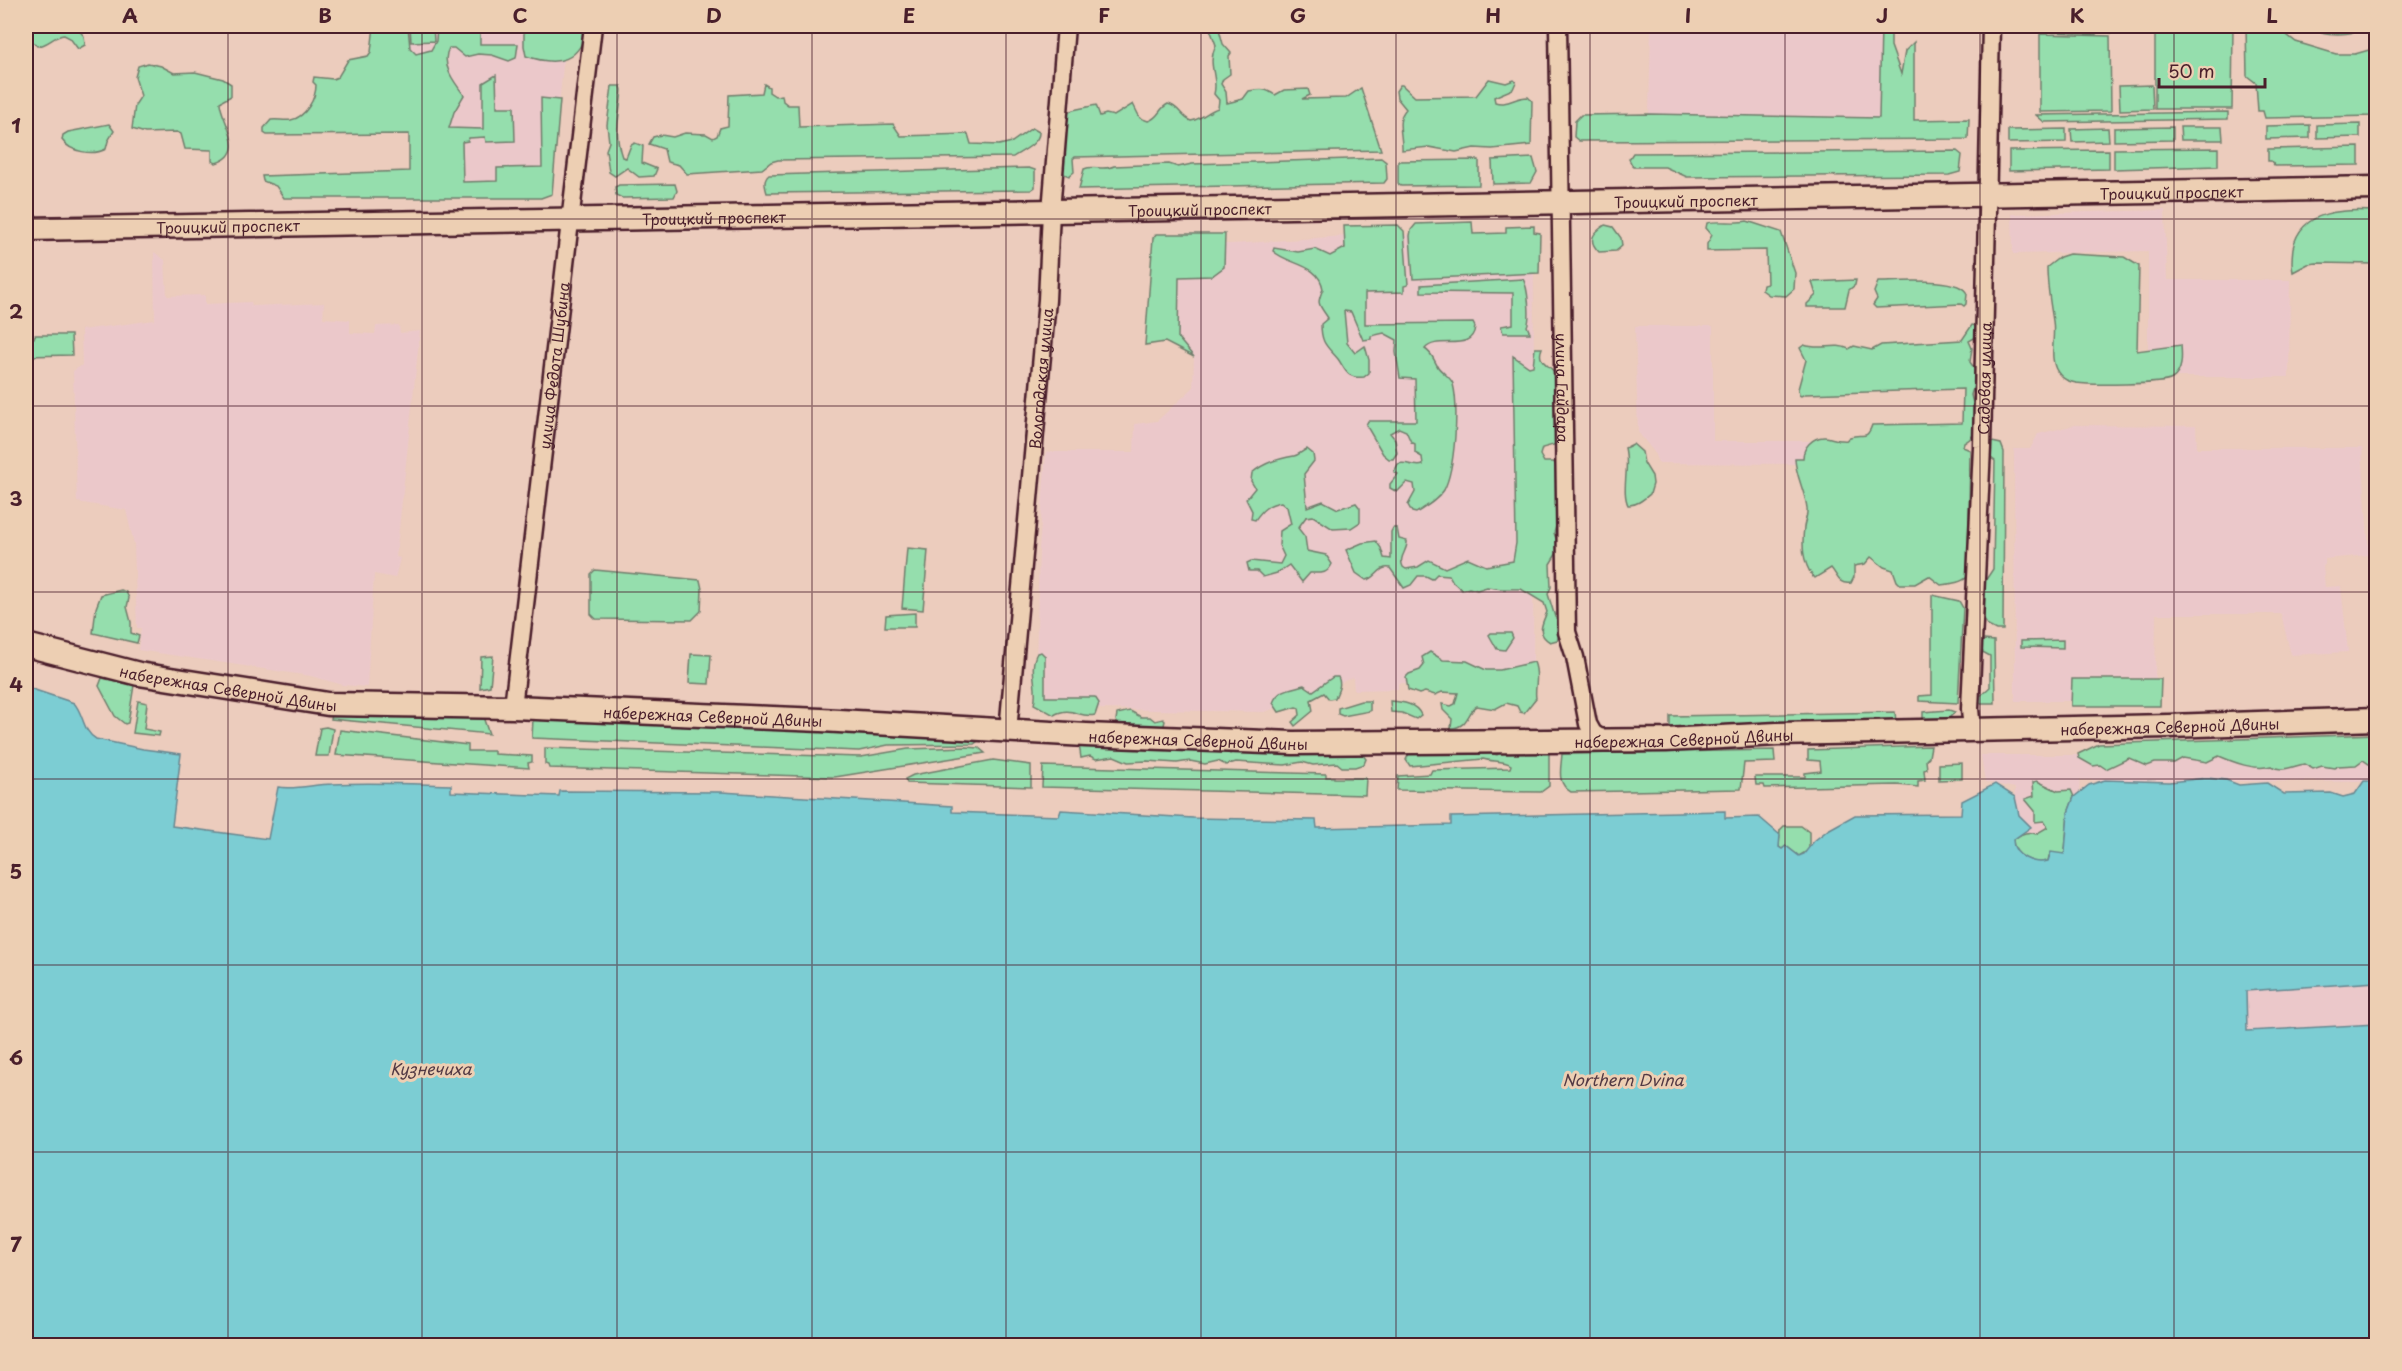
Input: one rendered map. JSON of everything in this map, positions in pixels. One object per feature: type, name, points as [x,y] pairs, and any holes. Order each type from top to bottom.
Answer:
[{"type":"street","name":"улица Федота Шубина","points":[[513,707],[593,26]]},
{"type":"street","name":"Вологодская улица","points":[[1008,731],[1047,300],[1051,211],[1066,26]]},
{"type":"street","name":"улица Гайдара","points":[[1558,26],[1567,632],[1575,657],[1587,724],[1593,734],[1604,740]]},
{"type":"street","name":"Садовая улица","points":[[1972,730],[1971,698],[1982,447],[1991,26]]},
{"type":"street","name":"Троицкий проспект","points":[[26,229],[2376,188]]},
{"type":"street","name":"набережная Северной Двины","points":[[26,645],[139,674],[328,704],[513,707],[1293,743],[1604,740],[2169,726],[2376,718]]},
{"type":"shaded area","points":[[408,26],[567,26],[550,195],[420,196]]},
{"type":"shaded area","points":[[1651,26],[1881,26],[1880,118],[1649,114]]},
{"type":"shaded area","points":[[2165,210],[2167,280],[2290,280],[2289,377],[2148,377],[2148,251],[2013,254],[2012,214]]},
{"type":"shaded area","points":[[1534,232],[1533,686],[1398,683],[1398,689],[1354,690],[1353,677],[1309,697],[1264,712],[1045,708],[1046,669],[1036,668],[1039,550],[1046,452],[1134,452],[1135,424],[1157,421],[1193,388],[1194,357],[1165,342],[1160,245],[1232,244],[1345,236]]},
{"type":"shaded area","points":[[154,252],[165,260],[167,296],[205,295],[205,304],[251,302],[252,306],[324,303],[323,318],[350,320],[350,333],[375,334],[376,326],[399,325],[400,333],[420,331],[396,557],[400,558],[395,578],[374,574],[367,687],[343,685],[311,676],[138,650],[141,628],[137,628],[134,544],[126,510],[77,502],[73,371],[82,365],[81,330],[155,320]]},
{"type":"shaded area","points":[[1635,326],[1713,326],[1713,441],[1811,441],[1803,458],[1795,461],[1795,464],[1658,463],[1654,452],[1638,432]]},
{"type":"shaded area","points":[[2075,425],[2196,426],[2197,448],[2362,448],[2369,555],[2325,559],[2323,566],[2325,587],[2341,586],[2348,652],[2291,655],[2281,614],[2156,614],[2155,678],[2072,679],[2072,701],[2015,701],[2014,449],[2030,449],[2038,434]]},
{"type":"shaded area","points":[[1981,755],[2376,755],[2376,782],[2080,780],[2072,866],[2010,863],[2015,788],[1985,782]]},
{"type":"shaded area","points":[[2376,982],[2376,1024],[2246,1031],[2246,991]]},
{"type":"green space","points":[[26,26],[75,26],[84,36],[85,45],[78,49],[70,38],[64,35],[37,46],[26,35]]},
{"type":"green space","points":[[374,26],[408,26],[410,48],[416,54],[431,50],[436,41],[437,26],[480,26],[480,44],[518,44],[516,58],[509,61],[492,55],[478,54],[465,57],[454,48],[449,48],[447,66],[452,79],[464,95],[454,112],[449,128],[483,129],[483,83],[496,75],[497,107],[514,107],[515,141],[486,142],[485,137],[469,138],[468,141],[462,142],[463,182],[497,181],[497,168],[542,167],[541,98],[560,100],[552,194],[541,198],[284,198],[276,186],[263,181],[262,176],[409,171],[409,134],[267,135],[264,133],[264,128],[271,120],[291,120],[306,111],[314,96],[316,85],[313,82],[314,77],[333,79],[338,77],[348,60],[368,56],[371,52]]},
{"type":"green space","points":[[410,26],[433,26],[434,41],[411,42]]},
{"type":"green space","points":[[524,26],[587,26],[584,38],[574,54],[566,59],[548,61],[526,56]]},
{"type":"green space","points":[[1214,26],[1219,29],[1223,44],[1231,53],[1229,56],[1230,74],[1223,79],[1221,84],[1226,92],[1227,103],[1243,99],[1249,91],[1257,90],[1266,90],[1275,95],[1284,90],[1308,89],[1310,95],[1302,99],[1346,98],[1361,88],[1381,150],[1075,157],[1073,159],[1074,172],[1069,176],[1064,174],[1062,166],[1065,114],[1073,110],[1096,105],[1100,116],[1106,114],[1114,116],[1133,104],[1140,118],[1148,121],[1168,104],[1191,121],[1218,108],[1219,100],[1214,94],[1215,82],[1212,65],[1216,45],[1210,29]]},
{"type":"green space","points":[[1881,26],[1891,26],[1891,46],[1901,74],[1905,51],[1914,42],[1914,120],[1969,119],[1968,139],[1579,141],[1574,137],[1575,121],[1581,115],[1879,118]]},
{"type":"green space","points":[[2053,26],[2097,26],[2096,34],[2053,32]]},
{"type":"green space","points":[[2111,26],[2233,26],[2232,109],[2155,109],[2155,33],[2111,33]]},
{"type":"green space","points":[[2246,26],[2275,26],[2296,42],[2336,54],[2355,54],[2376,48],[2376,116],[2265,118],[2263,111],[2258,111],[2256,83],[2247,76]]},
{"type":"green space","points":[[2305,26],[2371,26],[2355,32],[2338,34],[2313,30]]},
{"type":"green space","points":[[2040,34],[2110,36],[2111,111],[2040,112]]},
{"type":"green space","points":[[148,63],[161,66],[174,73],[195,72],[223,79],[231,84],[231,96],[220,102],[232,144],[231,152],[226,158],[216,163],[212,161],[212,150],[185,149],[181,134],[177,132],[145,133],[132,129],[135,105],[141,96],[135,77],[138,66]]},
{"type":"green space","points":[[1489,79],[1506,83],[1514,80],[1516,82],[1513,89],[1494,97],[1495,102],[1503,103],[1528,97],[1532,101],[1531,145],[1492,149],[1474,148],[1456,152],[1429,147],[1402,150],[1400,123],[1406,109],[1397,98],[1396,91],[1400,85],[1415,97],[1476,96]]},
{"type":"green space","points":[[764,84],[775,96],[782,95],[783,101],[788,105],[798,105],[799,127],[893,124],[901,136],[968,134],[971,144],[999,145],[1012,142],[1032,128],[1039,132],[1039,136],[1030,146],[1013,157],[778,160],[762,169],[687,174],[679,165],[667,162],[664,149],[649,144],[653,137],[661,135],[673,137],[685,133],[706,134],[713,138],[717,136],[720,128],[728,126],[729,95],[762,93]]},
{"type":"green space","points":[[2152,85],[2153,109],[2120,110],[2119,86]]},
{"type":"green space","points":[[612,86],[621,86],[622,90],[618,140],[622,157],[626,158],[631,145],[635,143],[643,146],[642,163],[657,169],[654,176],[639,177],[627,168],[615,176],[609,172],[606,150],[609,142],[607,125]]},
{"type":"green space","points":[[2228,112],[2228,119],[2044,122],[2036,115]]},
{"type":"green space","points":[[109,124],[114,131],[106,149],[101,151],[82,152],[70,147],[62,140],[63,135],[68,132]]},
{"type":"green space","points":[[2360,124],[2360,137],[2317,138],[2317,125]]},
{"type":"green space","points":[[2310,125],[2310,138],[2266,139],[2266,126]]},
{"type":"green space","points":[[2173,127],[2173,140],[2114,141],[2114,128]]},
{"type":"green space","points":[[2180,127],[2222,127],[2223,140],[2181,140]]},
{"type":"green space","points":[[2108,128],[2109,141],[2072,142],[2071,129]]},
{"type":"green space","points":[[2066,129],[2066,142],[2008,143],[2008,130]]},
{"type":"green space","points":[[2359,147],[2359,165],[2275,166],[2268,161],[2268,149]]},
{"type":"green space","points":[[2218,148],[2218,166],[2114,169],[2114,149]]},
{"type":"green space","points":[[2109,150],[2109,169],[2009,171],[2009,151]]},
{"type":"green space","points":[[1957,151],[1962,155],[1960,172],[1949,175],[1687,177],[1665,167],[1633,167],[1629,159],[1633,153]]},
{"type":"green space","points":[[1381,158],[1386,162],[1387,179],[1384,183],[1079,189],[1084,169],[1088,168],[1169,164],[1178,167],[1192,164]]},
{"type":"green space","points":[[1533,158],[1537,172],[1531,183],[1493,184],[1492,160]]},
{"type":"green space","points":[[1479,160],[1479,185],[1401,186],[1398,184],[1398,161]]},
{"type":"green space","points":[[1029,168],[1035,170],[1035,187],[1031,190],[767,193],[765,183],[769,175]]},
{"type":"green space","points":[[675,184],[677,191],[674,197],[622,198],[616,195],[615,187],[619,185]]},
{"type":"green space","points":[[2351,210],[2376,211],[2376,264],[2317,263],[2308,264],[2293,272],[2293,248],[2305,225],[2326,214]]},
{"type":"green space","points":[[1747,221],[1781,232],[1795,273],[1794,289],[1786,296],[1769,295],[1762,290],[1763,285],[1767,284],[1766,250],[1707,251],[1707,244],[1712,235],[1706,228],[1707,223]]},
{"type":"green space","points":[[1472,222],[1473,234],[1506,233],[1506,227],[1534,226],[1534,232],[1540,233],[1539,273],[1413,279],[1410,236],[1416,224]]},
{"type":"green space","points":[[1398,225],[1404,231],[1408,285],[1404,286],[1404,292],[1365,293],[1365,324],[1473,323],[1475,327],[1468,340],[1437,343],[1425,349],[1453,384],[1456,407],[1455,438],[1451,468],[1444,490],[1434,501],[1416,513],[1412,512],[1408,505],[1415,492],[1414,484],[1407,482],[1397,492],[1390,488],[1390,484],[1398,474],[1394,472],[1398,464],[1423,465],[1422,457],[1415,453],[1415,444],[1411,442],[1406,431],[1399,428],[1390,433],[1395,439],[1397,453],[1393,459],[1389,459],[1383,454],[1366,425],[1368,421],[1416,421],[1415,379],[1400,378],[1396,352],[1397,340],[1384,333],[1363,340],[1351,312],[1344,311],[1347,343],[1355,353],[1365,346],[1369,360],[1369,373],[1364,377],[1350,375],[1325,344],[1322,336],[1321,324],[1328,318],[1320,304],[1323,289],[1320,280],[1309,269],[1273,251],[1274,248],[1298,252],[1315,249],[1330,256],[1345,248],[1344,226]]},
{"type":"green space","points":[[1605,225],[1613,227],[1621,238],[1622,246],[1616,251],[1599,252],[1593,244],[1593,237]]},
{"type":"green space","points":[[1156,234],[1225,234],[1224,267],[1212,276],[1179,277],[1178,338],[1194,357],[1165,342],[1145,345],[1153,238]]},
{"type":"green space","points":[[2069,254],[2124,257],[2139,266],[2137,351],[2181,345],[2181,364],[2176,376],[2166,381],[2110,384],[2076,383],[2060,375],[2053,356],[2054,328],[2047,267],[2060,257]]},
{"type":"green space","points":[[1523,279],[1528,295],[1527,326],[1530,333],[1503,333],[1501,326],[1513,324],[1513,293],[1421,292],[1421,285]]},
{"type":"green space","points":[[1856,280],[1855,285],[1849,290],[1845,307],[1807,307],[1816,295],[1812,282]]},
{"type":"green space","points":[[1927,281],[1953,285],[1962,288],[1967,294],[1966,304],[1964,306],[1961,304],[1876,308],[1873,305],[1877,299],[1874,292],[1878,282]]},
{"type":"green space","points":[[1972,325],[1977,326],[1976,337],[1969,341],[1972,348],[1970,362],[1976,375],[1971,395],[1976,428],[1963,447],[1970,450],[1968,576],[1959,582],[1944,585],[1929,576],[1915,584],[1900,584],[1893,570],[1884,567],[1871,557],[1865,564],[1854,566],[1854,577],[1851,583],[1843,583],[1831,568],[1813,577],[1807,565],[1803,547],[1807,508],[1795,458],[1803,458],[1806,447],[1820,437],[1846,440],[1854,436],[1866,435],[1872,425],[1962,423],[1963,389],[1805,394],[1801,396],[1798,389],[1806,360],[1800,348],[1804,345],[1839,346],[1849,349],[1854,346],[1872,350],[1881,345],[1962,340]]},
{"type":"green space","points":[[35,335],[71,335],[72,355],[26,356],[28,338],[34,338]]},
{"type":"green space","points":[[1535,348],[1542,348],[1542,360],[1555,373],[1557,444],[1542,448],[1540,455],[1544,462],[1557,464],[1558,519],[1554,533],[1558,551],[1550,564],[1551,587],[1548,594],[1555,617],[1561,623],[1557,640],[1550,642],[1542,632],[1547,612],[1544,603],[1521,589],[1487,587],[1462,590],[1449,575],[1437,574],[1432,579],[1418,576],[1411,585],[1404,588],[1390,568],[1383,569],[1366,580],[1356,573],[1346,550],[1362,543],[1376,541],[1384,558],[1391,559],[1391,532],[1393,528],[1397,528],[1399,539],[1407,541],[1402,557],[1403,567],[1406,569],[1418,567],[1429,560],[1445,568],[1468,558],[1486,566],[1513,561],[1516,543],[1513,356],[1529,367],[1533,366]]},
{"type":"green space","points":[[1992,442],[2001,444],[2004,452],[2003,630],[1996,630],[1988,626],[1984,620],[1985,581],[1993,569],[1995,461],[1985,453],[1985,445]]},
{"type":"green space","points":[[1633,444],[1642,452],[1653,484],[1650,494],[1643,500],[1628,505],[1625,492],[1627,463],[1625,448]]},
{"type":"green space","points":[[1307,449],[1313,454],[1314,461],[1304,474],[1307,507],[1323,501],[1338,509],[1356,503],[1360,508],[1360,522],[1351,528],[1333,529],[1313,516],[1306,517],[1298,528],[1305,537],[1307,551],[1326,555],[1332,564],[1330,568],[1323,573],[1310,573],[1302,582],[1289,565],[1277,573],[1263,577],[1257,571],[1249,571],[1247,563],[1251,561],[1280,564],[1284,556],[1279,545],[1280,531],[1291,524],[1287,507],[1281,502],[1266,508],[1255,520],[1251,519],[1252,511],[1246,499],[1255,488],[1251,481],[1252,473],[1267,464]]},
{"type":"green space","points":[[907,548],[928,550],[923,610],[902,608]]},
{"type":"green space","points":[[2376,556],[2376,632],[2369,557]]},
{"type":"green space","points":[[595,570],[700,580],[701,611],[692,620],[596,619],[591,614],[591,574]]},
{"type":"green space","points":[[121,590],[126,592],[129,598],[127,607],[131,633],[139,636],[137,643],[93,633],[96,608],[101,595]]},
{"type":"green space","points":[[1932,595],[1959,601],[1963,608],[1958,703],[1919,701],[1919,696],[1932,695]]},
{"type":"green space","points":[[915,613],[915,627],[885,627],[886,615]]},
{"type":"green space","points":[[1491,633],[1511,633],[1513,638],[1505,650],[1497,649],[1489,635]]},
{"type":"green space","points":[[1984,640],[1994,641],[1995,703],[1979,703],[1979,697],[1990,687],[1990,656],[1979,650],[1979,643]]},
{"type":"green space","points":[[2063,640],[2063,648],[2021,647],[2021,641]]},
{"type":"green space","points":[[1041,652],[1045,656],[1045,697],[1095,697],[1099,703],[1095,715],[1089,716],[1066,711],[1054,715],[1034,704],[1033,666],[1037,653]]},
{"type":"green space","points":[[1430,652],[1443,660],[1467,661],[1486,670],[1500,670],[1534,662],[1537,672],[1536,698],[1524,713],[1520,712],[1517,706],[1506,703],[1495,709],[1477,706],[1464,723],[1451,728],[1452,719],[1443,710],[1442,704],[1451,706],[1455,704],[1458,693],[1442,692],[1435,695],[1425,692],[1419,694],[1408,690],[1406,677],[1420,670],[1424,665],[1422,657]]},
{"type":"green space","points":[[691,654],[711,655],[709,684],[689,683]]},
{"type":"green space","points":[[493,656],[490,686],[480,688],[481,657]]},
{"type":"green space","points":[[1333,677],[1338,677],[1340,682],[1335,698],[1329,699],[1324,693],[1311,700],[1313,711],[1295,726],[1292,722],[1300,715],[1299,708],[1279,712],[1273,703],[1275,698],[1285,690],[1304,685],[1313,691]]},
{"type":"green space","points":[[102,678],[134,685],[128,723],[125,724],[115,716],[99,686]]},
{"type":"green space","points":[[2072,679],[2161,679],[2160,706],[2071,706]]},
{"type":"green space","points":[[138,701],[147,703],[144,729],[160,732],[159,736],[133,733]]},
{"type":"green space","points":[[1361,701],[1370,701],[1370,711],[1343,716],[1338,714],[1338,708]]},
{"type":"green space","points":[[1390,701],[1412,706],[1421,715],[1416,719],[1402,713],[1391,712]]},
{"type":"green space","points":[[334,706],[483,717],[489,734],[331,719]]},
{"type":"green space","points":[[1949,710],[1955,712],[1948,719],[1923,720],[1923,712]]},
{"type":"green space","points":[[1130,711],[1141,717],[1150,717],[1155,721],[1163,719],[1165,721],[1163,729],[1118,726],[1117,714]]},
{"type":"green space","points":[[1895,712],[1896,722],[1670,728],[1670,716]]},
{"type":"green space","points":[[533,718],[874,731],[981,739],[974,744],[888,745],[859,751],[532,738]]},
{"type":"green space","points":[[320,728],[333,729],[329,756],[315,756]]},
{"type":"green space","points":[[340,730],[468,745],[468,751],[494,751],[494,754],[532,756],[532,762],[528,763],[529,768],[336,755]]},
{"type":"green space","points":[[2376,734],[2376,769],[2363,760],[2356,765],[2334,768],[2322,766],[2313,769],[2304,764],[2284,769],[2244,765],[2219,756],[2207,762],[2183,758],[2174,763],[2155,763],[2147,766],[2129,758],[2106,769],[2100,765],[2093,766],[2079,758],[2078,754],[2099,744]]},
{"type":"green space","points":[[1079,744],[1098,744],[1102,748],[1128,744],[1147,746],[1152,749],[1193,748],[1201,752],[1227,750],[1230,754],[1235,751],[1360,751],[1366,759],[1364,764],[1355,767],[1342,767],[1337,763],[1313,765],[1302,762],[1285,765],[1236,762],[1226,765],[1218,761],[1205,764],[1190,761],[1128,762],[1114,756],[1096,759],[1090,756],[1081,758]]},
{"type":"green space","points":[[1931,746],[1929,757],[1926,760],[1927,769],[1924,770],[1925,780],[1918,781],[1918,787],[1897,785],[1765,788],[1764,785],[1756,785],[1755,777],[1805,777],[1805,773],[1821,771],[1820,761],[1808,760],[1808,750]]},
{"type":"green space","points":[[545,748],[861,757],[908,749],[979,748],[985,753],[835,777],[549,768],[545,764]]},
{"type":"green space","points":[[1503,750],[1549,753],[1549,786],[1541,792],[1397,790],[1398,776],[1430,774],[1432,770],[1510,768],[1511,765],[1483,759],[1410,766],[1406,760],[1410,751],[1431,751],[1439,754],[1487,752],[1497,755]]},
{"type":"green space","points":[[1774,750],[1775,762],[1744,763],[1741,789],[1571,792],[1563,784],[1560,775],[1562,754]]},
{"type":"green space","points":[[993,760],[1031,765],[1031,787],[907,783],[905,779],[913,775]]},
{"type":"green space","points":[[1962,763],[1962,779],[1939,780],[1939,764]]},
{"type":"green space","points":[[1043,766],[1326,774],[1326,777],[1334,778],[1366,778],[1365,795],[1042,787]]},
{"type":"green space","points":[[2037,781],[2058,791],[2071,790],[2074,797],[2068,813],[2064,854],[2049,856],[2048,861],[2042,862],[2031,861],[2020,855],[2013,840],[2024,833],[2036,834],[2048,827],[2044,821],[2035,822],[2035,811],[2025,799],[2034,796],[2033,782]]},
{"type":"green space","points":[[1784,826],[1801,826],[1809,832],[1809,850],[1799,856],[1786,846],[1782,849],[1779,847],[1780,830]]},
{"type":"water","name":"Northern Dvina","points":[[26,687],[74,703],[88,732],[96,739],[181,754],[172,826],[268,839],[278,787],[377,783],[451,785],[451,792],[559,796],[560,791],[721,792],[952,806],[952,812],[1059,816],[1061,810],[1193,818],[1316,820],[1317,828],[1451,825],[1451,817],[1725,811],[1725,818],[1759,817],[1780,835],[1779,847],[1782,849],[1786,846],[1799,856],[1804,854],[1814,841],[1828,830],[1855,815],[1961,814],[1962,801],[1995,784],[2015,797],[2019,815],[2031,827],[2013,840],[2016,851],[2025,858],[2042,862],[2048,861],[2051,852],[2064,854],[2068,813],[2074,797],[2089,785],[2105,780],[2169,782],[2207,778],[2226,780],[2239,785],[2267,783],[2284,794],[2331,793],[2343,797],[2355,794],[2364,781],[2376,781],[2376,982],[2246,991],[2247,1031],[2376,1024],[2376,1345],[26,1345]]},
{"type":"water label","name":"Кузнечиха","points":[[431,1068]]}]
